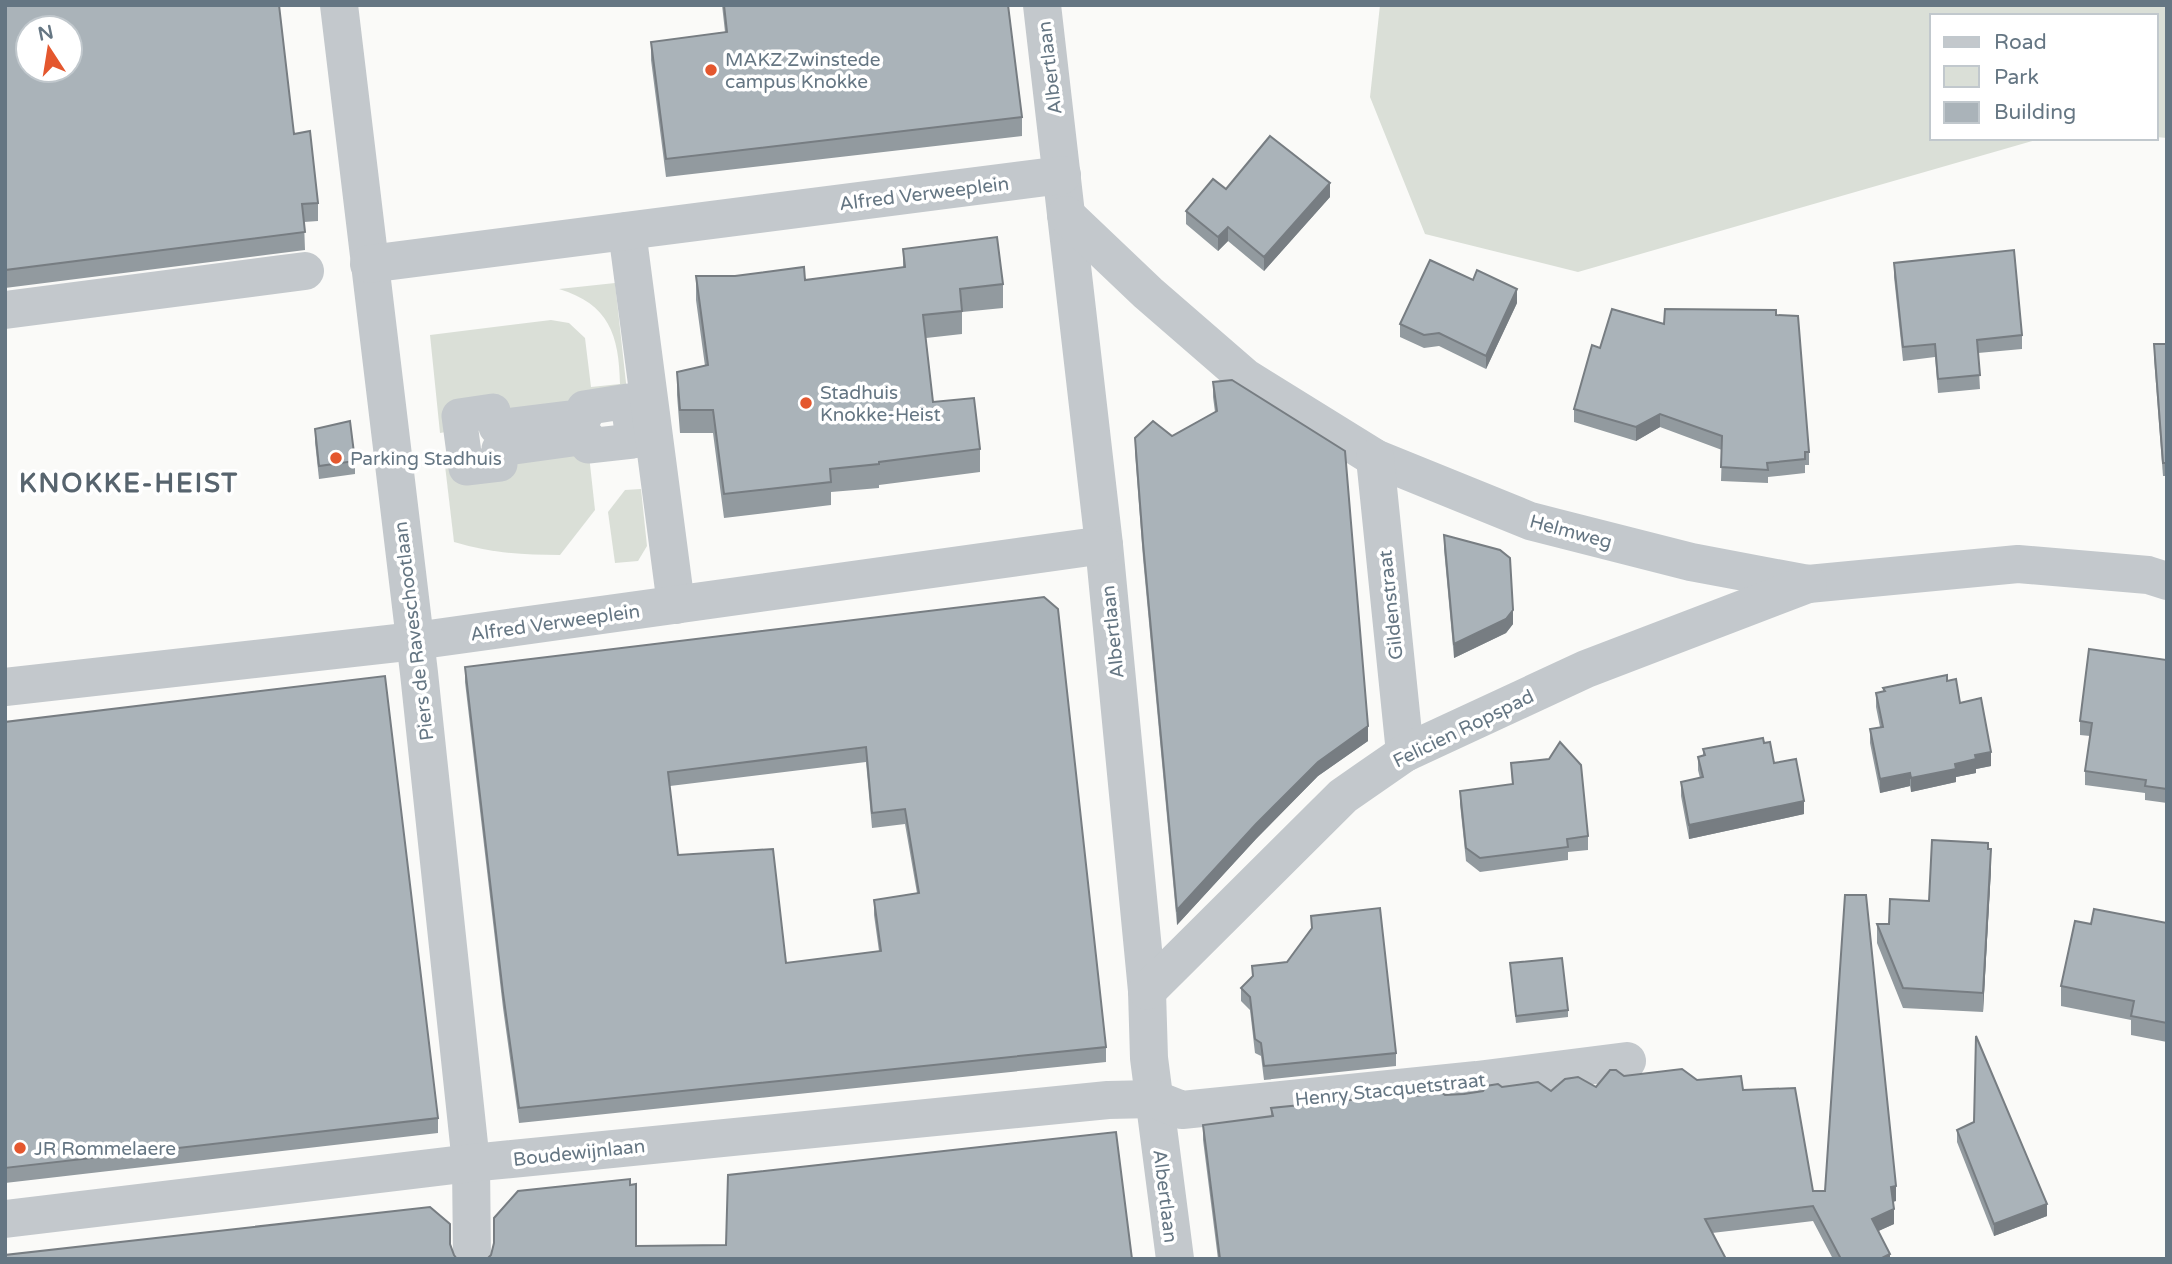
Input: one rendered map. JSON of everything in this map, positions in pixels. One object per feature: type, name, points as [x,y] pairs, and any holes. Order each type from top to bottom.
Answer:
[{"type":"street","name":"Piers de Raveschootlaan","points":[[339,5],[415,641],[471,1163],[472,1259]]},
{"type":"street","name":"Albertlaan","points":[[1042,5],[1104,545],[1147,992],[1149,1058],[1175,1259]]},
{"type":"street","name":"Alfred Verweeplein","points":[[369,264],[1062,176]]},
{"type":"street","name":"Helmweg","points":[[1066,215],[1148,293],[1246,378],[1375,458],[1530,521],[1691,562],[1808,584],[2018,564],[2148,575],[2167,581]]},
{"type":"street","points":[[627,231],[676,605]]},
{"type":"street","points":[[5,310],[305,271]]},
{"type":"street","points":[[628,401],[631,421],[592,436],[497,438],[485,452],[463,442],[459,416],[493,411],[496,427],[585,416],[584,408],[628,401]]},
{"type":"street","name":"Gildenstraat","points":[[1375,458],[1405,753]]},
{"type":"street","name":"Alfred Verweeplein","points":[[5,687],[415,641],[1104,545]]},
{"type":"street","name":"Felicien Ropspad","points":[[1147,992],[1343,796],[1405,753],[1586,669],[1808,584]]},
{"type":"street","name":"Henry Stacquetstraat","points":[[1154,1099],[1182,1110],[1477,1080],[1627,1061]]},
{"type":"street","name":"Boudewijnlaan","points":[[5,1219],[471,1163],[1108,1100],[1154,1099]]},
{"type":"green space","points":[[1380,5],[2167,5],[2167,138],[2158,137],[2158,14],[1930,14],[1930,140],[2036,140],[1578,272],[1425,234],[1370,97]]},
{"type":"green space","points":[[615,283],[628,401],[440,433],[430,335],[551,320],[569,323],[585,338],[591,387],[620,384],[617,351],[608,324],[589,303],[559,289]]},
{"type":"green space","points":[[587,437],[595,510],[560,555],[506,553],[454,542],[444,457]]},
{"type":"green space","points":[[641,489],[647,546],[638,561],[615,563],[608,512],[625,490]]},
{"type":"building","points":[[5,5],[279,5],[294,134],[310,131],[318,203],[302,204],[305,232],[5,270]]},
{"type":"building","points":[[724,5],[1008,5],[1022,117],[666,159],[651,42],[727,32]]},
{"type":"building","points":[[1270,136],[1330,183],[1264,257],[1228,227],[1218,237],[1186,211],[1213,179],[1226,189]]},
{"type":"building","name":"Stadhuis Knokke-Heist","points":[[997,237],[1003,284],[960,289],[962,311],[923,315],[933,402],[974,398],[980,449],[830,469],[831,482],[724,494],[713,410],[680,410],[677,372],[708,365],[696,276],[735,276],[804,267],[805,280],[905,267],[903,249]]},
{"type":"building","points":[[2014,250],[2022,335],[1977,340],[1980,375],[1938,379],[1935,344],[1903,347],[1894,263]]},
{"type":"building","points":[[1430,260],[1473,280],[1477,270],[1517,289],[1486,356],[1439,333],[1424,335],[1400,324]]},
{"type":"building","points":[[1612,309],[1664,324],[1665,309],[1776,310],[1776,315],[1798,316],[1809,452],[1805,452],[1805,459],[1767,463],[1768,470],[1721,467],[1722,436],[1660,414],[1636,427],[1574,409],[1592,345],[1600,348]]},
{"type":"building","points":[[2154,344],[2167,344],[2167,463],[2163,463]]},
{"type":"building","points":[[1232,380],[1345,451],[1368,726],[1318,762],[1256,824],[1177,910],[1135,438],[1153,421],[1172,436],[1217,411],[1213,382]]},
{"type":"building","points":[[350,421],[355,461],[319,466],[315,429]]},
{"type":"building","points":[[1444,535],[1500,550],[1510,558],[1513,610],[1506,619],[1454,644]]},
{"type":"building","points":[[1044,597],[1058,609],[1106,1047],[519,1108],[465,667]],"holes":[[[866,747],[872,813],[905,809],[919,893],[874,900],[881,951],[786,963],[773,849],[678,855],[668,772]]]},
{"type":"building","points":[[2089,649],[2167,660],[2167,789],[2145,786],[2146,780],[2085,771],[2092,723],[2080,721]]},
{"type":"building","points":[[1947,675],[1947,681],[1956,679],[1960,703],[1981,698],[1991,752],[1975,755],[1976,759],[1955,764],[1956,769],[1911,778],[1910,773],[1880,779],[1870,729],[1883,727],[1876,693],[1885,691],[1883,688]]},
{"type":"building","points":[[385,676],[438,1118],[5,1168],[5,722]]},
{"type":"building","points":[[1763,738],[1764,743],[1770,742],[1774,763],[1796,759],[1804,801],[1689,825],[1681,782],[1703,777],[1698,757],[1705,755],[1703,749]]},
{"type":"building","points":[[1560,742],[1581,765],[1588,836],[1567,839],[1568,847],[1480,858],[1466,848],[1460,791],[1513,784],[1511,763],[1549,759]]},
{"type":"building","points":[[1932,840],[1988,843],[1988,849],[1991,849],[1983,993],[1903,988],[1877,924],[1889,924],[1890,899],[1929,901]]},
{"type":"building","points":[[1845,895],[1866,895],[1896,1186],[1891,1187],[1894,1209],[1872,1219],[1890,1254],[1880,1259],[1841,1259],[1813,1206],[1705,1219],[1726,1259],[1220,1259],[1203,1125],[1273,1116],[1271,1108],[1401,1095],[1402,1098],[1441,1092],[1445,1095],[1464,1094],[1483,1091],[1486,1086],[1498,1084],[1502,1087],[1538,1082],[1551,1091],[1565,1079],[1578,1077],[1596,1087],[1610,1070],[1616,1070],[1624,1076],[1682,1069],[1697,1080],[1741,1076],[1743,1090],[1795,1088],[1813,1191],[1825,1191]]},
{"type":"building","points":[[1380,908],[1396,1053],[1264,1066],[1261,1043],[1255,1039],[1250,997],[1241,988],[1253,976],[1252,966],[1287,962],[1312,928],[1311,916]]},
{"type":"building","points":[[2094,909],[2167,923],[2167,1023],[2131,1016],[2134,1001],[2061,986],[2075,921],[2091,924]]},
{"type":"building","points":[[1562,958],[1568,1010],[1516,1016],[1510,963]]},
{"type":"building","points":[[1976,1036],[2047,1204],[1994,1224],[1957,1130],[1974,1122]]},
{"type":"building","points":[[1116,1132],[1132,1259],[487,1259],[494,1243],[494,1218],[518,1191],[630,1179],[630,1185],[636,1184],[636,1246],[726,1245],[728,1175]]},
{"type":"building","points":[[430,1207],[450,1224],[450,1244],[457,1259],[5,1259],[5,1255]]},
{"type":"place","name":"MAKZ Zwinstede campus Knokke","points":[[711,70]]},
{"type":"place","name":"Stadhuis Knokke-Heist","points":[[806,403]]},
{"type":"place","name":"Parking Stadhuis","points":[[336,458]]},
{"type":"place","name":"JR Rommelaere","points":[[20,1148]]},
{"type":"district","name":"KNOKKE-HEIST","points":[[129,483]]}]
